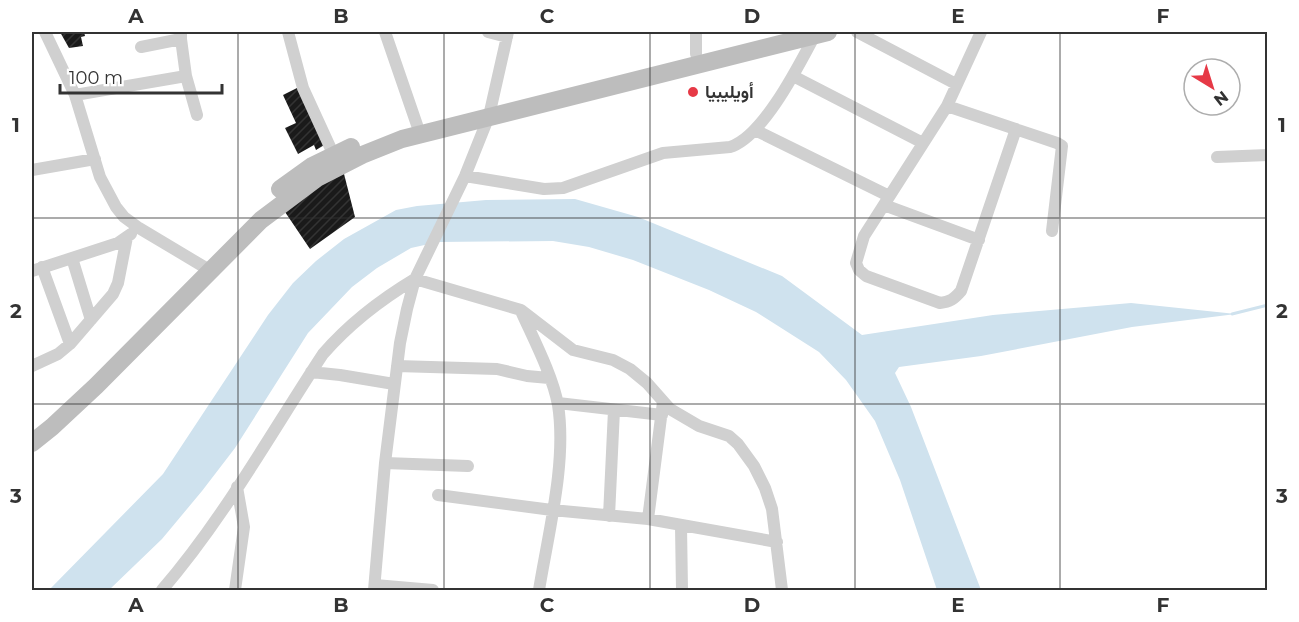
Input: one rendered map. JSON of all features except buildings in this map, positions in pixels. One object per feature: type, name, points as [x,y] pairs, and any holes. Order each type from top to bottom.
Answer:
[{"type":"main road","points":[[337,161],[490,111],[784,32]]},
{"type":"main road","points":[[32,434],[69,403],[206,268],[261,219],[357,144],[417,125],[490,111],[822,33]]},
{"type":"main road","points":[[32,443],[72,410],[206,268]]},
{"type":"street","points":[[45,32],[75,95],[100,177],[116,207],[124,217],[139,228],[206,268]]},
{"type":"street","points":[[291,32],[303,88],[337,161]]},
{"type":"street","points":[[385,32],[417,125]]},
{"type":"street","points":[[433,591],[375,588],[384,463],[403,325],[415,279],[465,176],[490,111],[507,34],[488,32]]},
{"type":"street","points":[[696,32],[696,54]]},
{"type":"street","points":[[857,32],[956,84]]},
{"type":"street","points":[[981,32],[947,106],[864,236],[856,263],[859,270],[866,276],[940,303],[949,302],[961,291],[1016,129]]},
{"type":"street","points":[[465,176],[544,189],[563,188],[663,153],[741,144],[755,130],[822,33]]},
{"type":"street","points":[[141,47],[181,35],[186,76],[197,115]]},
{"type":"street","points":[[75,95],[186,76]]},
{"type":"street","points":[[793,76],[923,143]]},
{"type":"street","points":[[947,106],[1062,146],[1052,231]]},
{"type":"street","points":[[755,130],[886,200],[979,240]]},
{"type":"street","points":[[1217,157],[1268,155]]},
{"type":"street","points":[[32,170],[95,159]]},
{"type":"street","points":[[69,344],[37,269],[118,243],[139,228]]},
{"type":"street","points":[[32,366],[58,354],[113,294],[118,283],[127,237]]},
{"type":"street","points":[[72,258],[91,320]]},
{"type":"street","points":[[162,591],[237,487],[311,372],[336,339],[383,297],[415,279],[521,310],[573,350],[613,360],[630,369],[647,383],[663,409],[648,519]]},
{"type":"street","points":[[521,310],[558,403],[560,429],[560,461],[538,591]]},
{"type":"street","points":[[397,366],[497,369],[549,378]]},
{"type":"street","points":[[311,372],[394,384]]},
{"type":"street","points":[[558,403],[614,410],[663,409],[699,426],[720,432],[738,444],[754,466],[772,509],[782,591]]},
{"type":"street","points":[[609,516],[614,410]]},
{"type":"street","points":[[384,463],[468,466]]},
{"type":"street","points":[[235,591],[244,527],[237,487]]},
{"type":"street","points":[[438,495],[552,510],[648,519],[777,542]]},
{"type":"street","points":[[681,526],[682,591]]},
{"type":"water","points":[[575,199],[638,217],[782,276],[862,335],[993,315],[1131,303],[1236,314],[1132,327],[981,356],[899,367],[895,373],[911,407],[981,590],[937,590],[900,480],[875,421],[846,380],[819,352],[756,312],[709,290],[633,260],[589,247],[553,241],[438,242],[411,248],[377,268],[352,287],[308,333],[235,448],[202,491],[162,539],[109,590],[49,590],[163,474],[268,315],[293,283],[344,239],[396,210],[417,206],[486,200]]},
{"type":"waterway","points":[[1232,314],[1268,305]]},
{"type":"place","name":"أويليبيا","points":[[693,92]]}]
